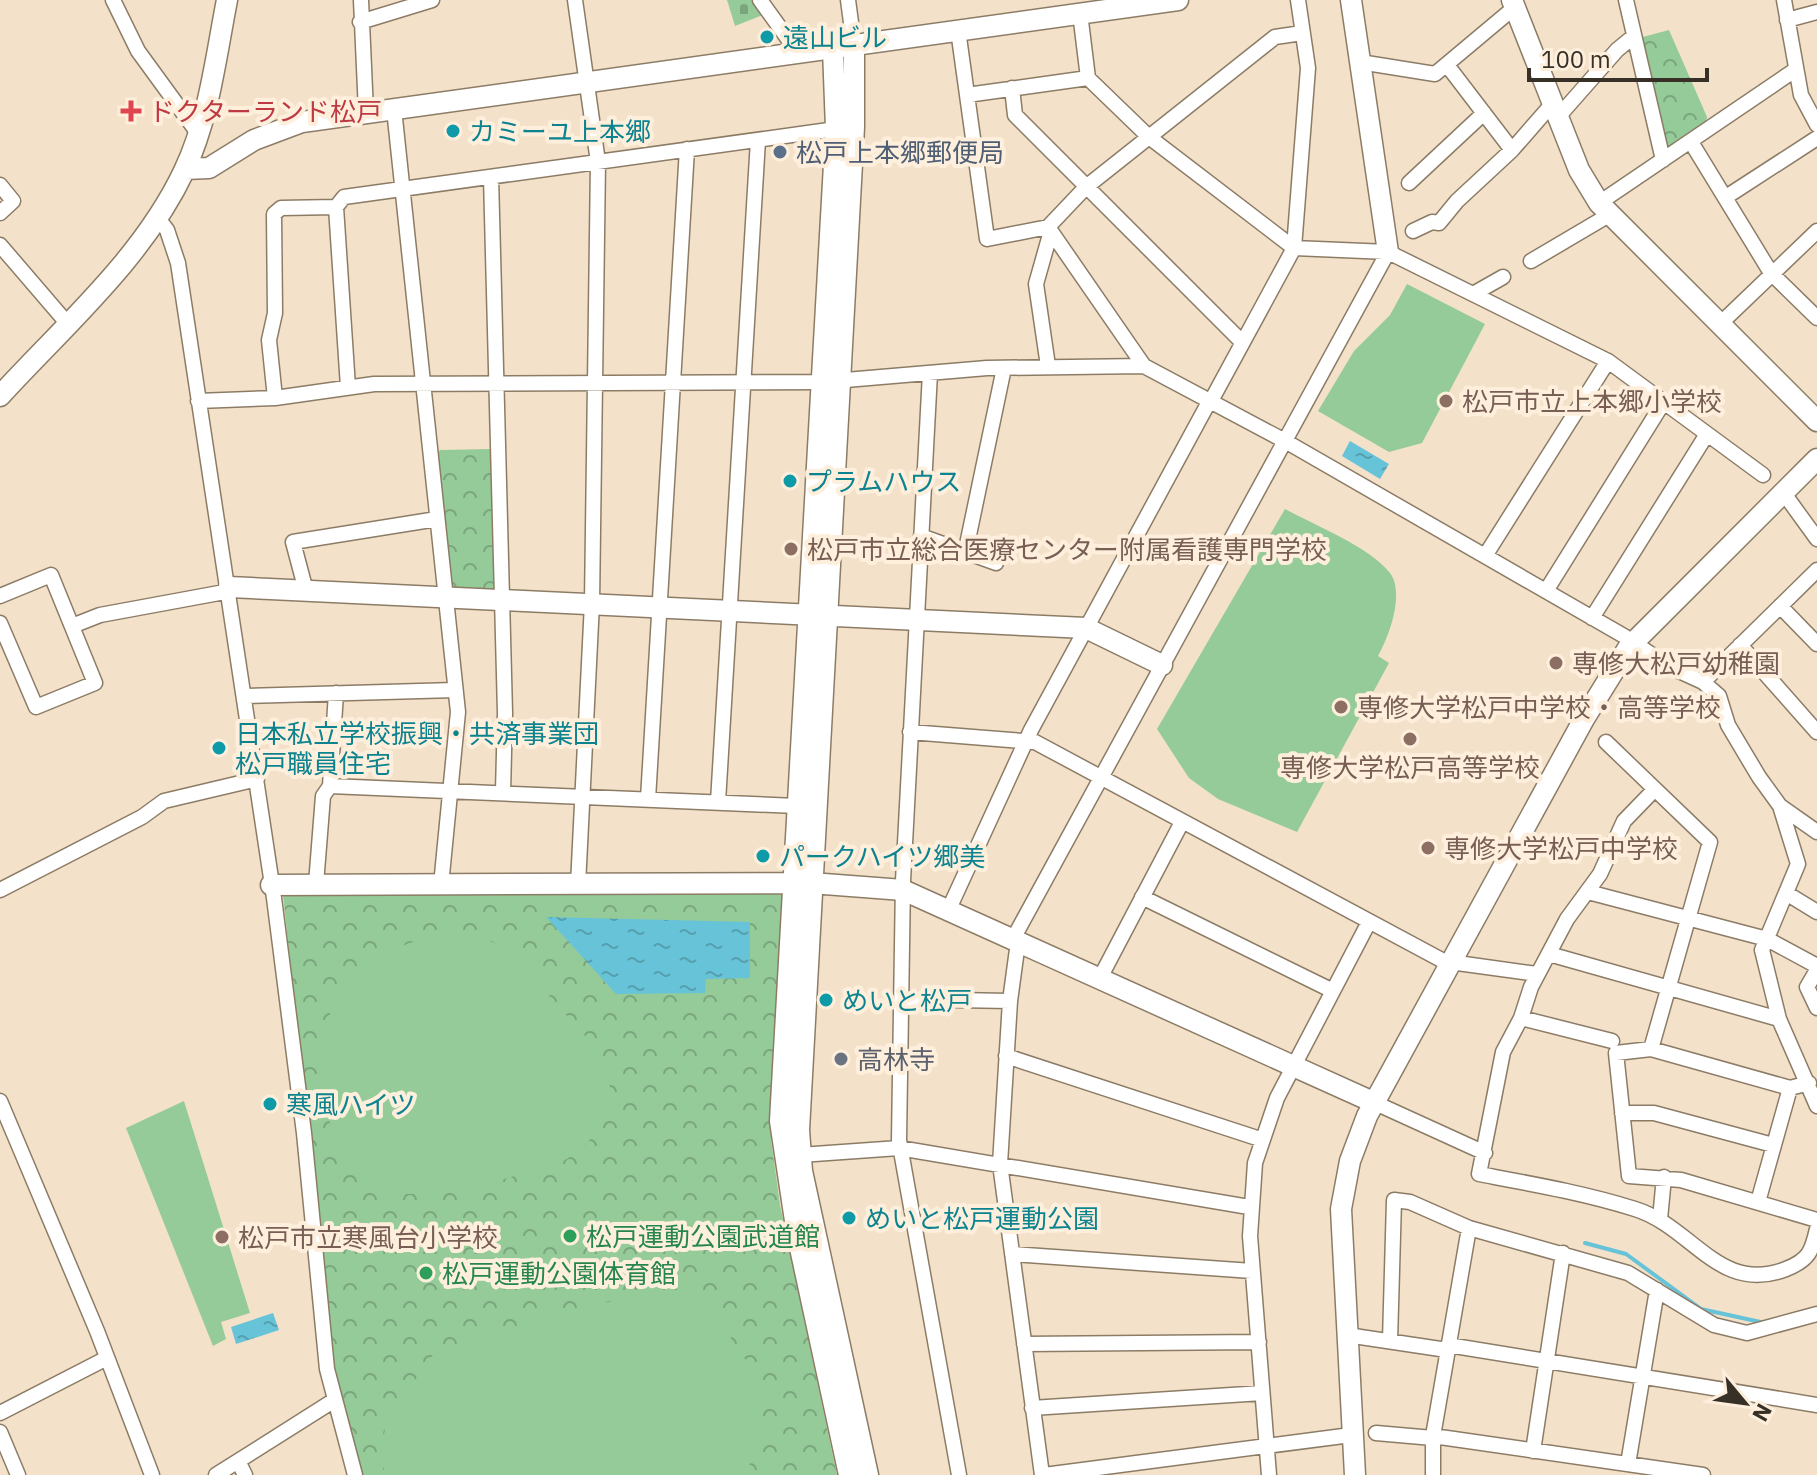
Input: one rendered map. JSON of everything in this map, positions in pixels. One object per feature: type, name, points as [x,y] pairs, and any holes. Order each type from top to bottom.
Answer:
[{"type":"street","points":[[113,0],[138,51],[197,132]]},
{"type":"street","points":[[361,0],[366,112]]},
{"type":"street","points":[[360,22],[432,0]]},
{"type":"street","points":[[575,0],[598,162],[592,603],[578,885]]},
{"type":"street","points":[[760,0],[791,43],[793,54]]},
{"type":"street","points":[[848,0],[844,47],[845,128],[818,614],[803,801],[800,1155],[806,1231],[849,1475]]},
{"type":"street","points":[[185,169],[209,168],[278,129],[366,112],[844,47],[1145,2],[1178,0]]},
{"type":"street","points":[[948,911],[1027,740],[1294,248],[1308,68],[1298,0]]},
{"type":"street","points":[[1351,0],[1388,252],[1101,777],[1016,941],[1000,1164],[1043,1475],[1351,1435]]},
{"type":"street","points":[[1626,0],[1663,160]]},
{"type":"street","points":[[1784,0],[1801,95],[1817,125]]},
{"type":"street","points":[[0,396],[127,258],[157,217],[185,169],[197,132],[228,1]]},
{"type":"street","points":[[1360,62],[1435,74],[1513,4],[1579,170],[1604,209],[1817,421]]},
{"type":"street","points":[[1787,20],[1817,12]]},
{"type":"street","points":[[1080,13],[1088,78],[1149,137],[1294,248],[1388,252],[1608,361],[1763,475]]},
{"type":"street","points":[[958,30],[987,239],[1050,229]]},
{"type":"street","points":[[1048,366],[1036,284],[1050,229],[1086,187],[1275,37],[1302,33]]},
{"type":"street","points":[[1413,231],[1432,222],[1439,223],[1457,201],[1634,36]]},
{"type":"street","points":[[1447,65],[1512,150]]},
{"type":"street","points":[[1531,261],[1604,209],[1663,160],[1795,70]]},
{"type":"street","points":[[967,95],[1088,78]]},
{"type":"street","points":[[1012,88],[1015,115],[1242,342]]},
{"type":"street","points":[[394,109],[405,189],[458,712],[441,885]]},
{"type":"street","points":[[1409,183],[1484,113]]},
{"type":"street","points":[[348,387],[336,207],[344,197],[845,128]]},
{"type":"street","points":[[1726,197],[1817,138]]},
{"type":"street","points":[[718,802],[758,140]]},
{"type":"street","points":[[1691,142],[1771,273],[1817,318]]},
{"type":"street","points":[[648,799],[687,149]]},
{"type":"street","points":[[491,177],[502,599],[503,792]]},
{"type":"street","points":[[0,185],[13,201],[0,213]]},
{"type":"street","points":[[275,398],[269,340],[275,313],[274,214],[281,208],[336,207]]},
{"type":"street","points":[[157,217],[167,230],[178,263],[230,589],[304,1133],[327,1369],[355,1475]]},
{"type":"street","points":[[1050,229],[1144,366]]},
{"type":"street","points":[[1720,324],[1817,231]]},
{"type":"street","points":[[0,245],[67,323]]},
{"type":"street","points":[[1473,294],[1503,277]]},
{"type":"street","points":[[1485,556],[1608,361]]},
{"type":"street","points":[[198,401],[275,398],[348,387],[425,383],[831,381],[1004,368],[1144,366],[1285,441],[1633,641],[1670,667],[1703,682],[1719,696],[1728,725],[1780,806],[1798,864],[1762,950],[1779,1019],[1817,1106]]},
{"type":"street","points":[[965,554],[1004,368]]},
{"type":"street","points":[[930,373],[903,890],[899,1148],[959,1475]]},
{"type":"street","points":[[1546,591],[1663,403]]},
{"type":"street","points":[[1592,618],[1707,434]]},
{"type":"street","points":[[1355,1475],[1340,1234],[1343,1192],[1350,1161],[1373,1102],[1584,719],[1633,641],[1817,459]]},
{"type":"street","points":[[1783,492],[1817,539]]},
{"type":"street","points":[[306,591],[293,542],[437,519]]},
{"type":"street","points":[[921,536],[996,563]]},
{"type":"street","points":[[1703,682],[1817,570]]},
{"type":"street","points":[[0,596],[51,575],[95,683],[36,707],[0,623]]},
{"type":"street","points":[[72,626],[100,615],[230,589],[306,591],[1086,628],[1162,665]]},
{"type":"street","points":[[1780,606],[1817,644]]},
{"type":"street","points":[[1740,645],[1817,732]]},
{"type":"street","points":[[245,696],[455,690]]},
{"type":"street","points":[[316,884],[323,796],[330,786],[336,693]]},
{"type":"street","points":[[910,732],[1027,740],[1450,963],[1537,974]]},
{"type":"street","points":[[1606,742],[1710,842],[1651,1049]]},
{"type":"street","points":[[0,890],[142,817],[164,801],[257,779]]},
{"type":"street","points":[[330,786],[718,802],[803,801]]},
{"type":"street","points":[[1655,789],[1624,821],[1588,892],[1567,919],[1537,974],[1521,1018],[1503,1052],[1479,1174],[1564,1189],[1660,1219],[1718,1263],[1753,1277],[1768,1275],[1803,1261],[1812,1253],[1817,1229]]},
{"type":"street","points":[[1780,806],[1817,832]]},
{"type":"street","points":[[1100,978],[1182,822]]},
{"type":"street","points":[[802,884],[780,1121],[868,1475]]},
{"type":"street","points":[[271,885],[802,884],[903,890],[1485,1153]]},
{"type":"street","points":[[1588,892],[1767,939],[1817,968],[1807,987],[1817,1008]]},
{"type":"street","points":[[1786,893],[1817,912]]},
{"type":"street","points":[[1142,897],[1333,991]]},
{"type":"street","points":[[1269,1475],[1249,1207],[1260,1139],[1294,1065],[1369,922]]},
{"type":"street","points":[[1549,954],[1779,1019]]},
{"type":"street","points":[[901,999],[1010,1001]]},
{"type":"street","points":[[1521,1018],[1612,1041]]},
{"type":"street","points":[[1809,1083],[1790,1088],[1651,1049],[1616,1053],[1629,1176],[1664,1177],[1817,1220]]},
{"type":"street","points":[[1006,1056],[1260,1139]]},
{"type":"street","points":[[1758,1202],[1790,1088]]},
{"type":"street","points":[[0,1101],[6,1134],[107,1358],[152,1475]]},
{"type":"street","points":[[1622,1113],[1654,1113],[1773,1145]]},
{"type":"street","points":[[800,1155],[899,1148],[1249,1207]]},
{"type":"street","points":[[1660,1219],[1664,1177]]},
{"type":"street","points":[[1390,1341],[1394,1200],[1410,1202],[1469,1228],[1628,1273],[1714,1325],[1747,1333],[1817,1314]]},
{"type":"street","points":[[1433,1475],[1433,1437],[1469,1228]]},
{"type":"street","points":[[1533,1451],[1563,1253]]},
{"type":"street","points":[[1012,1254],[1252,1271]]},
{"type":"street","points":[[1627,1468],[1657,1290]]},
{"type":"street","points":[[1347,1335],[1547,1361],[1817,1405]]},
{"type":"street","points":[[1024,1344],[1259,1342]]},
{"type":"street","points":[[0,1413],[107,1358]]},
{"type":"street","points":[[1032,1408],[1262,1393]]},
{"type":"street","points":[[216,1475],[333,1401]]},
{"type":"street","points":[[0,1432],[18,1475]]},
{"type":"street","points":[[1376,1433],[1433,1437],[1627,1468],[1703,1475]]},
{"type":"street","points":[[238,1461],[245,1475]]},
{"type":"green space","points":[[727,0],[755,0],[768,13],[735,26]]},
{"type":"green space","points":[[1669,30],[1707,117],[1705,128],[1672,150],[1665,147],[1639,38]]},
{"type":"green space","points":[[1407,284],[1485,324],[1422,443],[1389,452],[1318,411],[1354,351],[1390,315]]},
{"type":"green space","points":[[491,449],[498,586],[492,592],[455,590],[450,585],[437,455],[440,450]]},
{"type":"green space","points":[[1285,509],[1369,554],[1390,573],[1396,592],[1391,627],[1378,656],[1389,663],[1297,832],[1218,799],[1189,778],[1157,729]]},
{"type":"green space","points":[[783,891],[771,1139],[780,1205],[837,1475],[359,1475],[337,1399],[283,895]]},
{"type":"green space","points":[[473,935],[503,947],[528,967],[589,1041],[607,1072],[610,1089],[608,1107],[592,1137],[561,1162],[448,1190],[404,1194],[389,1192],[374,1185],[362,1173],[329,1120],[321,1093],[318,1065],[322,1038],[331,1012],[346,988],[366,968],[391,951],[411,943]]},
{"type":"green space","points":[[184,1101],[250,1313],[221,1322],[226,1339],[213,1346],[126,1128]]},
{"type":"green space","points":[[651,1291],[679,1295],[704,1307],[725,1329],[752,1371],[760,1401],[760,1428],[754,1455],[743,1475],[385,1475],[381,1448],[387,1420],[432,1356],[466,1339]]},
{"type":"water","points":[[1350,441],[1389,464],[1380,479],[1342,456]]},
{"type":"water","points":[[546,917],[750,922],[750,978],[706,979],[705,993],[616,994]]},
{"type":"water","points":[[273,1313],[279,1330],[236,1344],[231,1327]]},
{"type":"waterway","points":[[1585,1243],[1626,1254],[1701,1309],[1765,1323]]},
{"type":"place","name":"遠山ビル","points":[[767,37]]},
{"type":"place","name":"ドクターランド松戸","points":[[131,111]]},
{"type":"place","name":"カミーユ上本郷","points":[[453,131]]},
{"type":"place","name":"松戸上本郷郵便局","points":[[780,152]]},
{"type":"place","name":"松戸市立上本郷小学校","points":[[1446,401]]},
{"type":"place","name":"プラムハウス","points":[[790,481]]},
{"type":"place","name":"松戸市立総合医療センター附属看護専門学校","points":[[791,549]]},
{"type":"place","name":"専修大松戸幼稚園","points":[[1556,663]]},
{"type":"place","name":"専修大学松戸中学校・高等学校","points":[[1341,707]]},
{"type":"place","name":"専修大学松戸高等学校","points":[[1410,739]]},
{"type":"place","name":"日本私立学校振興・共済事業団 松戸職員住宅","points":[[219,748]]},
{"type":"place","name":"専修大学松戸中学校","points":[[1428,848]]},
{"type":"place","name":"パークハイツ郷美","points":[[763,856]]},
{"type":"place","name":"めいと松戸","points":[[826,1000]]},
{"type":"place","name":"高林寺","points":[[841,1059]]},
{"type":"place","name":"寒風ハイツ","points":[[270,1104]]},
{"type":"place","name":"めいと松戸運動公園","points":[[849,1218]]},
{"type":"place","name":"松戸運動公園武道館","points":[[570,1236]]},
{"type":"place","name":"松戸市立寒風台小学校","points":[[222,1237]]},
{"type":"place","name":"松戸運動公園体育館","points":[[426,1273]]}]
